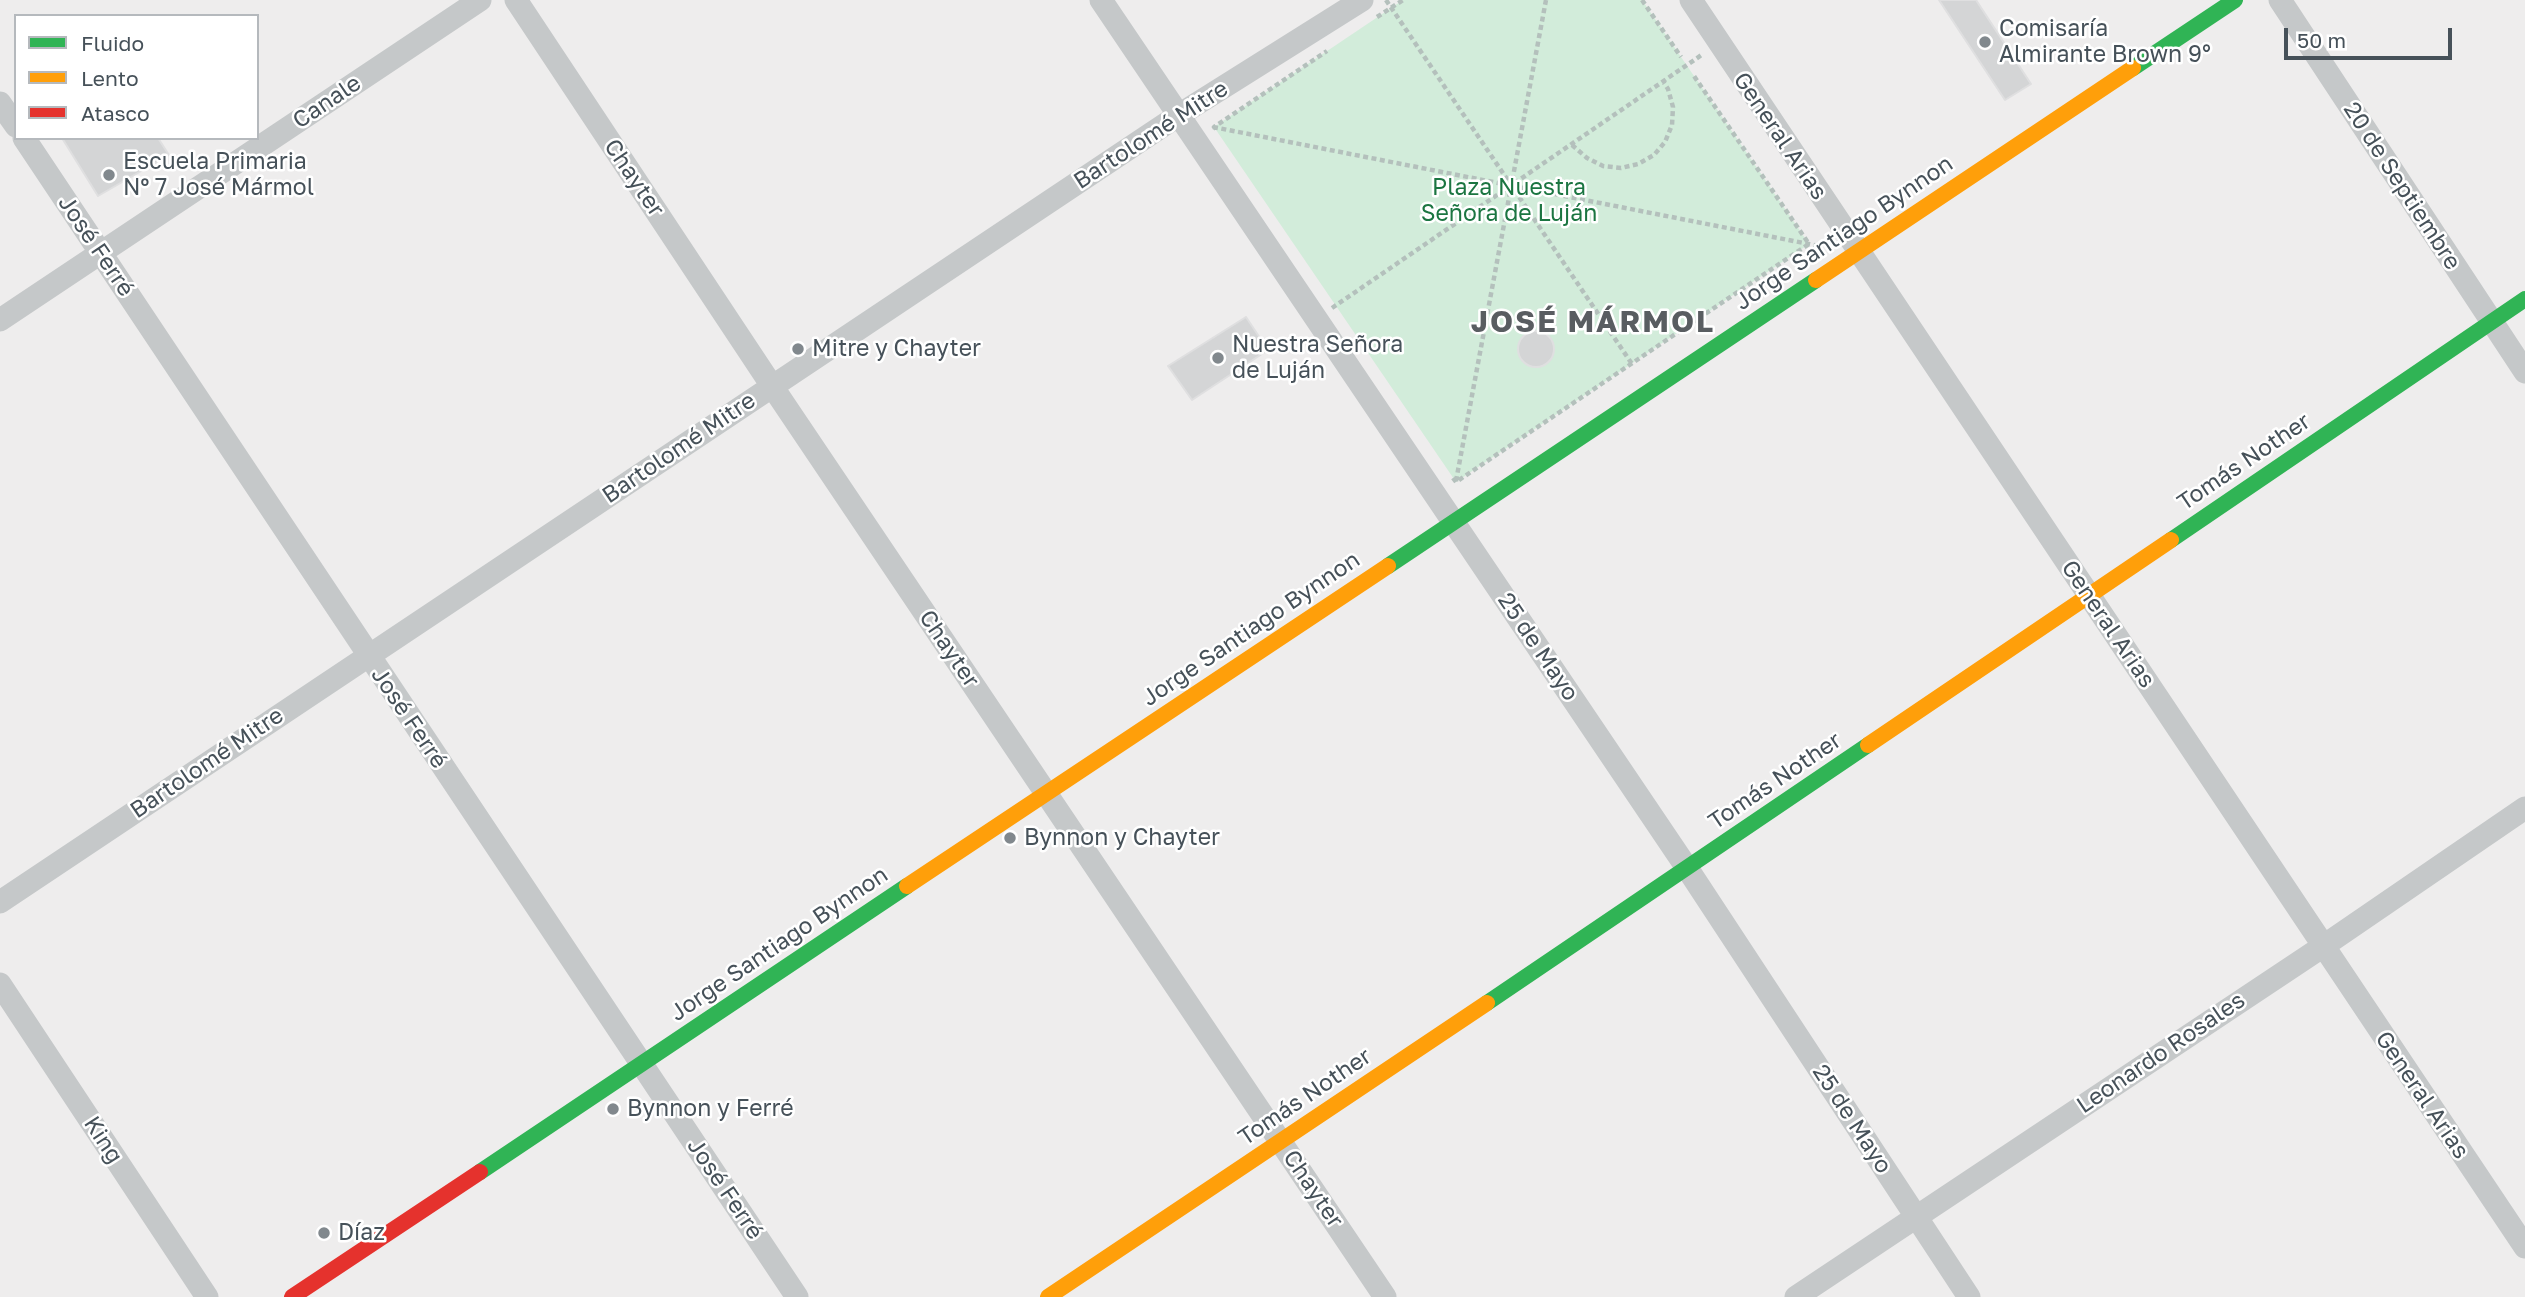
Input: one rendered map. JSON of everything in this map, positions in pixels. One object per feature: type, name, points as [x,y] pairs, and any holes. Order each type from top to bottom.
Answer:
[{"type":"street","name":"Canale","points":[[0,320],[480,0]]},
{"type":"street","name":"Chayter","points":[[516,0],[772,386],[1385,1297]]},
{"type":"street","name":"25 de Mayo","points":[[1101,0],[1179,115],[1326,311],[1454,522],[1687,868],[1969,1297]]},
{"type":"street","name":"Bartolomé Mitre","points":[[0,902],[1179,115],[1362,0]]},
{"type":"street","name":"General Arias","points":[[1691,0],[2525,1247]]},
{"type":"street","name":"Jorge Santiago Bynnon","points":[[292,1297],[2235,0]]},
{"type":"street","name":"20 de Septiembre","points":[[2280,0],[2525,372]]},
{"type":"street","points":[[0,103],[14,124]]},
{"type":"street","name":"José Ferré","points":[[25,140],[797,1297]]},
{"type":"street","name":"Tomás Nother","points":[[1048,1297],[1687,868],[2525,299]]},
{"type":"street","name":"Leonardo Rosales","points":[[1797,1297],[2322,947],[2525,808]]},
{"type":"street","name":"King","points":[[0,984],[206,1297]]},
{"type":"path","points":[[1386,0],[1650,391]]},
{"type":"path","points":[[1369,23],[1403,0]]},
{"type":"path","points":[[1454,522],[1456,482],[1546,0]]},
{"type":"path","points":[[1642,0],[1681,57]]},
{"type":"path","points":[[1326,311],[1718,44]]},
{"type":"path","points":[[1214,127],[1336,45]]},
{"type":"path","points":[[1694,76],[1809,244]]},
{"type":"path","points":[[1572,145],[1587,158],[1612,167],[1638,164],[1654,155],[1665,142],[1672,125],[1673,107],[1664,83]]},
{"type":"path","points":[[1179,115],[1214,127],[1821,246]]},
{"type":"path","points":[[1214,127],[1222,138]]},
{"type":"path","points":[[1456,482],[1809,244]]},
{"type":"path","points":[[1326,311],[1328,294]]},
{"type":"path","points":[[1326,311],[1343,316]]},
{"type":"path","points":[[1448,471],[1456,482]]},
{"type":"green space","name":"Plaza Nuestra Señora de Luján","points":[[1403,0],[1642,0],[1809,244],[1456,482],[1214,127]]},
{"type":"building","name":"Comisaría Almirante Brown 9°","points":[[1939,0],[1976,0],[2031,84],[2005,100]]},
{"type":"building","name":"Escuela Primaria Nº 7 José Mármol","points":[[63,140],[159,140],[169,155],[98,196]]},
{"type":"building","name":"Nuestra Señora de Luján","points":[[1246,317],[1268,350],[1192,400],[1168,366]]},
{"type":"building","points":[[1536,331],[1549,336],[1554,349],[1549,362],[1536,367],[1523,362],[1518,349],[1523,336]]},
{"type":"traffic: fast","points":[[2133,68],[2235,0]]},
{"type":"traffic: fast","points":[[1388,566],[1816,280]]},
{"type":"traffic: fast","points":[[2171,540],[2525,299]]},
{"type":"traffic: fast","points":[[1487,1003],[1868,745]]},
{"type":"traffic: fast","points":[[480,1172],[907,886]]},
{"type":"traffic: slow","points":[[1816,280],[2133,68]]},
{"type":"traffic: slow","points":[[1868,745],[2171,540]]},
{"type":"traffic: slow","points":[[907,886],[1388,566]]},
{"type":"traffic: slow","points":[[1048,1297],[1487,1003]]},
{"type":"traffic: jam","points":[[292,1297],[480,1172]]},
{"type":"place","name":"Comisaría Almirante Brown 9°","points":[[1985,42]]},
{"type":"place","name":"Escuela Primaria Nº 7 José Mármol","points":[[109,175]]},
{"type":"place","name":"Mitre y Chayter","points":[[798,349]]},
{"type":"place","name":"Nuestra Señora de Luján","points":[[1218,358]]},
{"type":"place","name":"Bynnon y Chayter","points":[[1010,838]]},
{"type":"place","name":"Bynnon y Ferré","points":[[613,1109]]},
{"type":"place","name":"Díaz","points":[[324,1233]]},
{"type":"district","name":"JOSÉ MÁRMOL","points":[[1593,322]]}]
